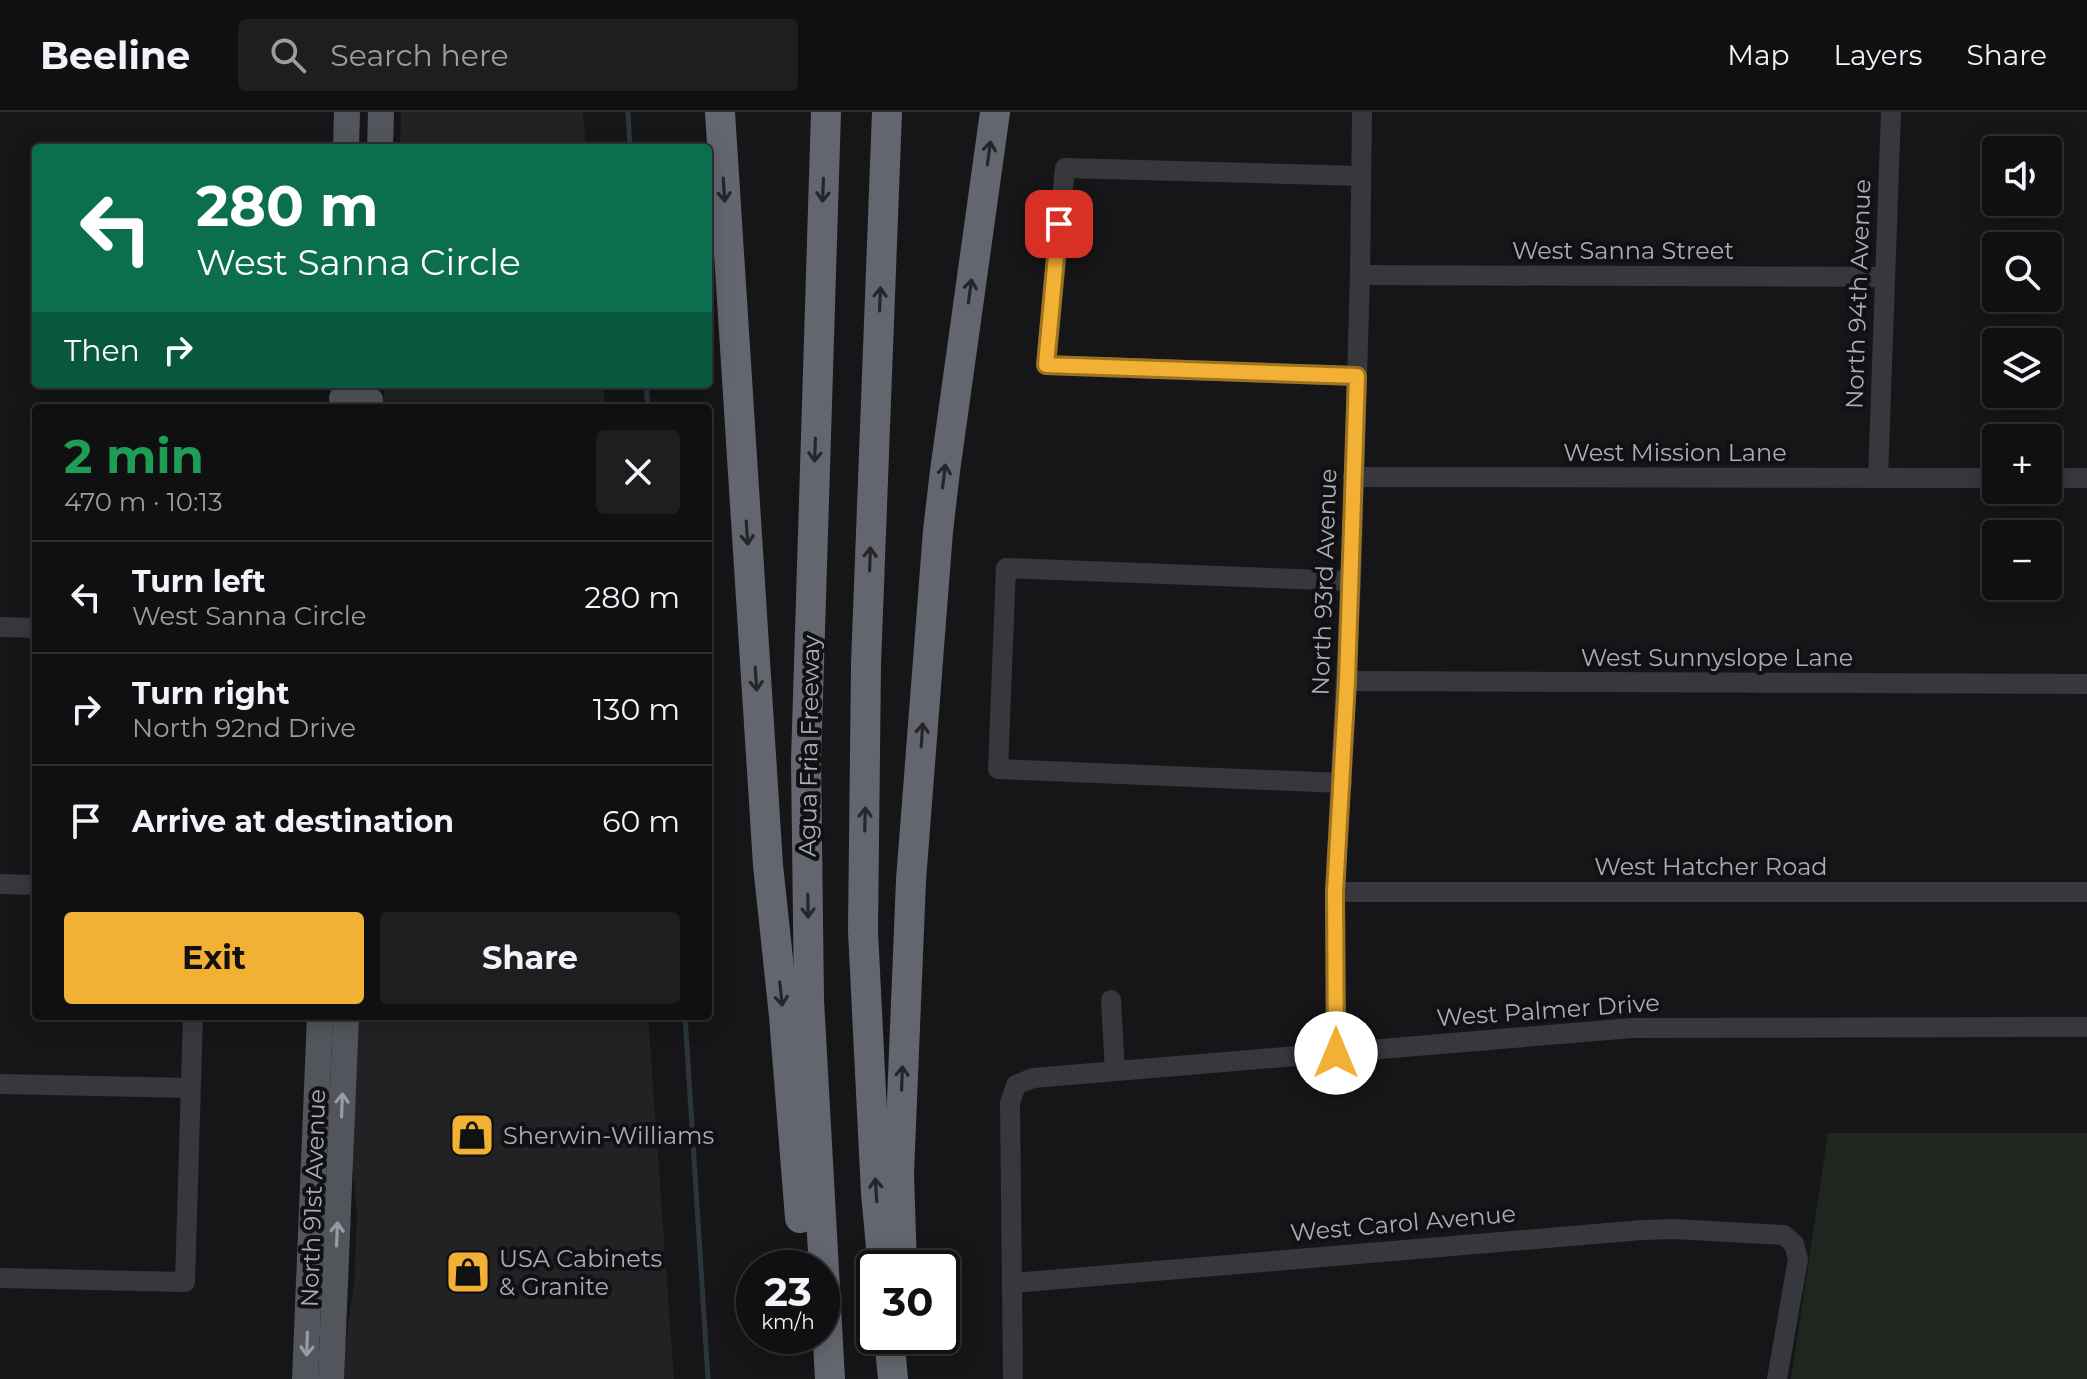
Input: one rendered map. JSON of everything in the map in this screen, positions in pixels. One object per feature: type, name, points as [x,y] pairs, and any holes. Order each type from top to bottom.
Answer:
[{"type":"highway","points":[[720,112],[768,865],[802,1250]]},
{"type":"highway","name":"Agua Fria Freeway","points":[[826,112],[806,760],[809,1000],[830,1379]]},
{"type":"highway","points":[[881,1250],[863,931],[866,664],[887,112]]},
{"type":"highway","points":[[901,1250],[900,1127],[911,880],[938,531],[995,112]]},
{"type":"highway","points":[[813,1354],[819,1379]]},
{"type":"highway","points":[[891,1354],[893,1379]]},
{"type":"highway","points":[[907,1354],[909,1379]]},
{"type":"main road","points":[[346,144],[347,112]]},
{"type":"main road","points":[[380,144],[381,112]]},
{"type":"main road","points":[[342,397],[370,397]]},
{"type":"main road","name":"North 91st Avenue","points":[[320,1020],[331,1379]]},
{"type":"main road","name":"North 91st Avenue","points":[[305,1379],[346,1020]]},
{"type":"street","name":"North 93rd Avenue","points":[[1336,1053],[1335,892],[1351,581],[1362,112]]},
{"type":"street","name":"North 94th Avenue","points":[[1878,478],[1891,112]]},
{"type":"street","points":[[1357,376],[1046,365],[1065,168],[1361,176]]},
{"type":"street","name":"West Sanna Street","points":[[1360,275],[1885,277]]},
{"type":"street","name":"West Mission Lane","points":[[1353,477],[1982,478]]},
{"type":"street","points":[[2062,478],[2087,478]]},
{"type":"street","points":[[1342,783],[998,769],[1006,568],[1351,581]]},
{"type":"street","points":[[0,627],[32,628]]},
{"type":"street","name":"West Sunnyslope Lane","points":[[1347,681],[2087,684]]},
{"type":"street","points":[[0,884],[32,885]]},
{"type":"street","name":"West Hatcher Road","points":[[1335,892],[2087,892]]},
{"type":"street","points":[[1111,1000],[1115,1071]]},
{"type":"street","points":[[0,1278],[185,1282],[193,1020]]},
{"type":"street","name":"West Palmer Drive","points":[[1013,1283],[1010,1103],[1016,1085],[1033,1078],[1632,1028],[2087,1027]]},
{"type":"street","points":[[0,1084],[190,1088]]},
{"type":"street","name":"West Carol Avenue","points":[[1013,1283],[1642,1230],[1784,1235],[1794,1244],[1798,1259],[1777,1379]]},
{"type":"street","points":[[1013,1283],[1013,1379]]},
{"type":"shaded area","points":[[401,112],[583,112],[586,144],[400,144]]},
{"type":"shaded area","points":[[384,388],[603,388],[605,404],[382,404]]},
{"type":"shaded area","points":[[355,1020],[648,1020],[674,1379],[342,1379],[354,1286],[357,1215],[351,1149]]},
{"type":"shaded area","points":[[1828,1133],[2087,1133],[2087,1379],[1791,1379]]},
{"type":"waterway","points":[[628,112],[630,144]]},
{"type":"waterway","points":[[646,388],[648,404]]},
{"type":"waterway","points":[[685,1020],[708,1379]]},
{"type":"place","name":"Sherwin-Williams","points":[[472,1135]]},
{"type":"place","name":"USA Cabinets & Granite","points":[[468,1272]]},
{"type":"route","points":[[1059,224],[1046,365],[1357,376],[1347,681],[1335,892],[1336,1053]]}]
